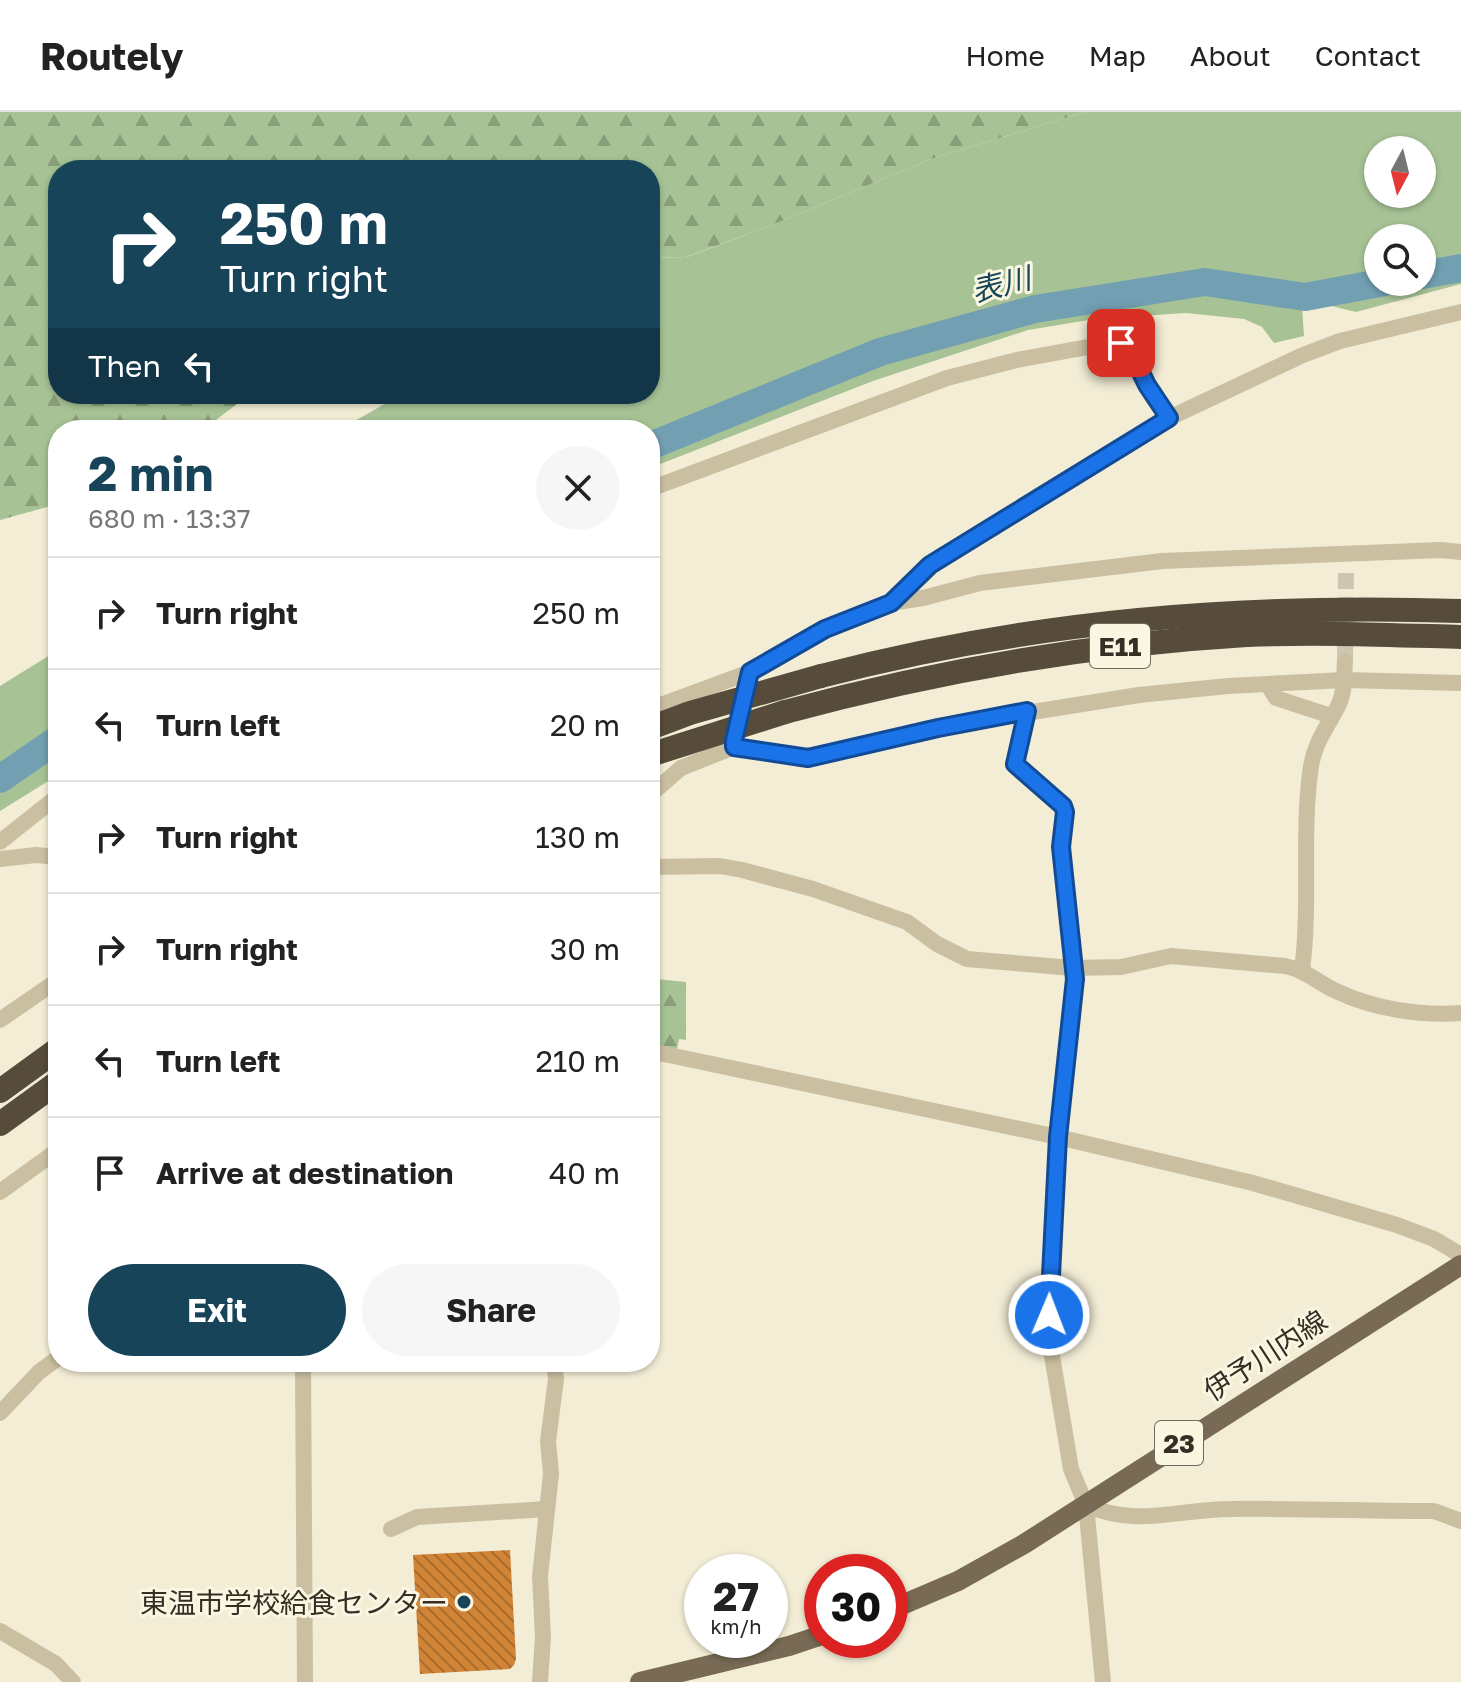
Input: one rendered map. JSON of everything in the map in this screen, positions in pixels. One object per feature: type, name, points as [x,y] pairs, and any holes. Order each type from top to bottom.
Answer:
[{"type":"highway","name":"E11","points":[[660,724],[821,676],[929,650],[1122,620],[1247,610],[1359,608],[1461,611]]},
{"type":"highway","name":"E11","points":[[660,752],[785,712],[1004,662],[1126,645],[1264,635],[1359,633],[1461,637]]},
{"type":"highway","points":[[0,1091],[48,1056]]},
{"type":"highway","points":[[0,1124],[48,1089]]},
{"type":"main road","name":"伊予川内線","points":[[908,1602],[958,1581],[1086,1505],[1461,1265]]},
{"type":"main road","points":[[640,1682],[804,1641]]},
{"type":"street","points":[[891,603],[930,565],[1169,418],[1315,350],[1340,341],[1461,312]]},
{"type":"street","points":[[660,485],[947,378],[1017,360],[1110,343],[1121,343],[1129,348],[1147,385],[1169,418]]},
{"type":"street","points":[[660,705],[750,672],[825,629],[891,603],[980,583],[1162,561],[1345,562],[1441,550],[1461,552]]},
{"type":"street","points":[[1302,970],[1308,916],[1309,782],[1317,743],[1341,699],[1345,661]]},
{"type":"street","points":[[734,747],[750,672]]},
{"type":"street","points":[[660,786],[681,768],[734,747],[808,758],[1027,711],[1139,695],[1344,680],[1461,683]]},
{"type":"street","points":[[1267,684],[1276,698],[1331,716]]},
{"type":"street","points":[[1027,711],[1015,764],[1063,806],[1065,812],[1061,847],[1075,979],[1058,1137],[1048,1294],[1051,1350],[1071,1469],[1086,1505],[1103,1682]]},
{"type":"street","points":[[0,842],[48,804]]},
{"type":"street","points":[[0,859],[48,856]]},
{"type":"street","points":[[660,867],[720,866],[859,903],[907,922],[944,948],[967,959],[1073,968],[1121,967],[1171,956],[1302,970],[1337,992],[1386,1008],[1461,1013]]},
{"type":"street","points":[[0,1020],[48,987]]},
{"type":"street","points":[[660,1053],[1058,1137],[1253,1183],[1397,1225],[1434,1239],[1461,1255]]},
{"type":"street","points":[[0,1192],[48,1157]]},
{"type":"street","points":[[0,1413],[48,1365]]},
{"type":"street","points":[[303,1372],[305,1682]]},
{"type":"street","points":[[540,1682],[543,1637],[540,1576],[551,1474],[548,1441],[555,1372]]},
{"type":"street","points":[[1086,1505],[1111,1515],[1132,1517],[1228,1509],[1434,1511],[1461,1521]]},
{"type":"street","points":[[391,1529],[417,1517],[547,1509]]},
{"type":"street","points":[[0,1631],[56,1664],[73,1682]]},
{"type":"green space","points":[[0,112],[1085,112],[931,159],[686,257],[660,258],[660,160],[48,160],[48,404],[237,404],[216,420],[48,420],[48,507],[0,520]]},
{"type":"green space","points":[[1085,112],[1461,112],[1461,284],[1436,291],[1436,224],[1364,224],[1364,296],[1416,296],[1356,312],[1323,304],[1302,307],[1304,336],[1274,343],[1262,327],[1244,319],[1186,313],[1095,319],[1028,330],[873,381],[660,464],[660,420],[356,420],[384,404],[660,404],[660,258],[687,257],[931,159]]},
{"type":"green space","points":[[48,656],[48,781],[0,811],[0,686]]},
{"type":"green space","points":[[660,979],[686,982],[686,1040],[679,1039],[677,1049],[660,1045]]},
{"type":"building","name":"東温市学校給食センター","points":[[510,1550],[514,1665],[510,1669],[420,1674],[413,1555]]},
{"type":"waterway","name":"表川","points":[[1436,272],[1461,268]]},
{"type":"waterway","name":"表川","points":[[660,442],[880,352],[1035,309],[1205,282],[1305,297],[1364,286]]},
{"type":"waterway","name":"表川","points":[[0,779],[48,746]]},
{"type":"tunnel","points":[[1345,661],[1346,570]]},
{"type":"place","name":"東温市学校給食センター","points":[[464,1602]]},
{"type":"route","points":[[1049,1315],[1058,1137],[1075,979],[1061,847],[1065,812],[1063,806],[1015,764],[1027,711],[808,758],[734,747],[734,740],[750,672],[825,629],[891,603],[930,565],[1169,418],[1147,385],[1129,348],[1121,343]]}]
